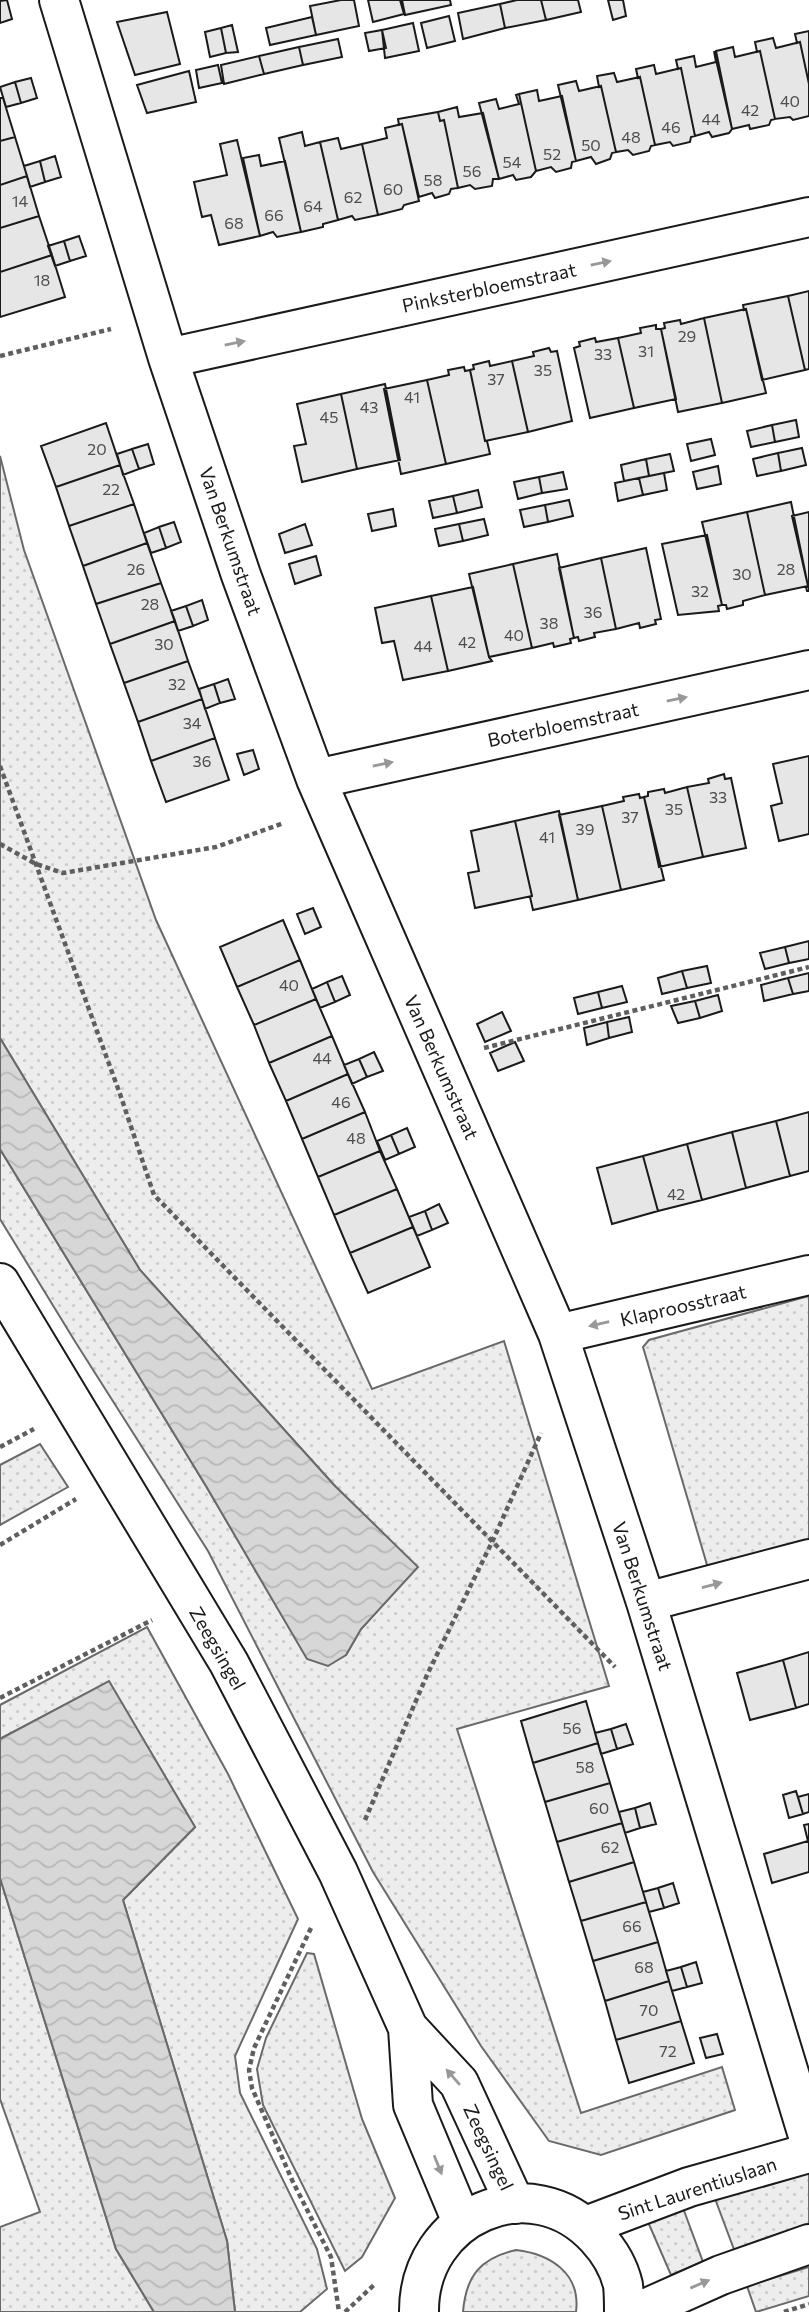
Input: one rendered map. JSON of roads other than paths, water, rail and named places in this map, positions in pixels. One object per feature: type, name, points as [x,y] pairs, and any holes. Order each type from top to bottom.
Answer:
[{"type":"street","name":"Van Berkumstraat","points":[[59,0],[156,318],[241,575],[323,794],[558,1334],[646,1602],[805,2115]]},
{"type":"street","name":"Pinksterbloemstraat","points":[[169,358],[809,217]]},
{"type":"street","name":"Boterbloemstraat","points":[[323,794],[809,670]]},
{"type":"street","name":"Klaproosstraat","points":[[558,1334],[809,1275]]},
{"type":"street","name":"Zeegsingel","points":[[0,1283],[229,1663],[338,1872],[408,2028],[459,2083],[515,2204]]},
{"type":"street","points":[[646,1602],[809,1559]]},
{"type":"street","name":"Zeegsingel","points":[[408,2028],[413,2105],[462,2222]]},
{"type":"street","name":"Sint Laurentiuslaan","points":[[586,2226],[690,2187],[809,2153]]},
{"type":"street","points":[[419,2312],[419,2295],[424,2274],[445,2237],[462,2222],[496,2207],[515,2204],[552,2208],[586,2226],[609,2252],[622,2284],[624,2312]]},
{"type":"street","points":[[638,2312],[722,2275],[809,2244]]},
{"type":"water","points":[[0,1038],[140,1270],[334,1485],[418,1567],[361,1629],[346,1655],[328,1666],[307,1659],[206,1486],[0,1149]]},
{"type":"water","points":[[109,1681],[195,1827],[123,1900],[227,2241],[235,2312],[154,2312],[116,2249],[0,1878],[0,1739]]}]
